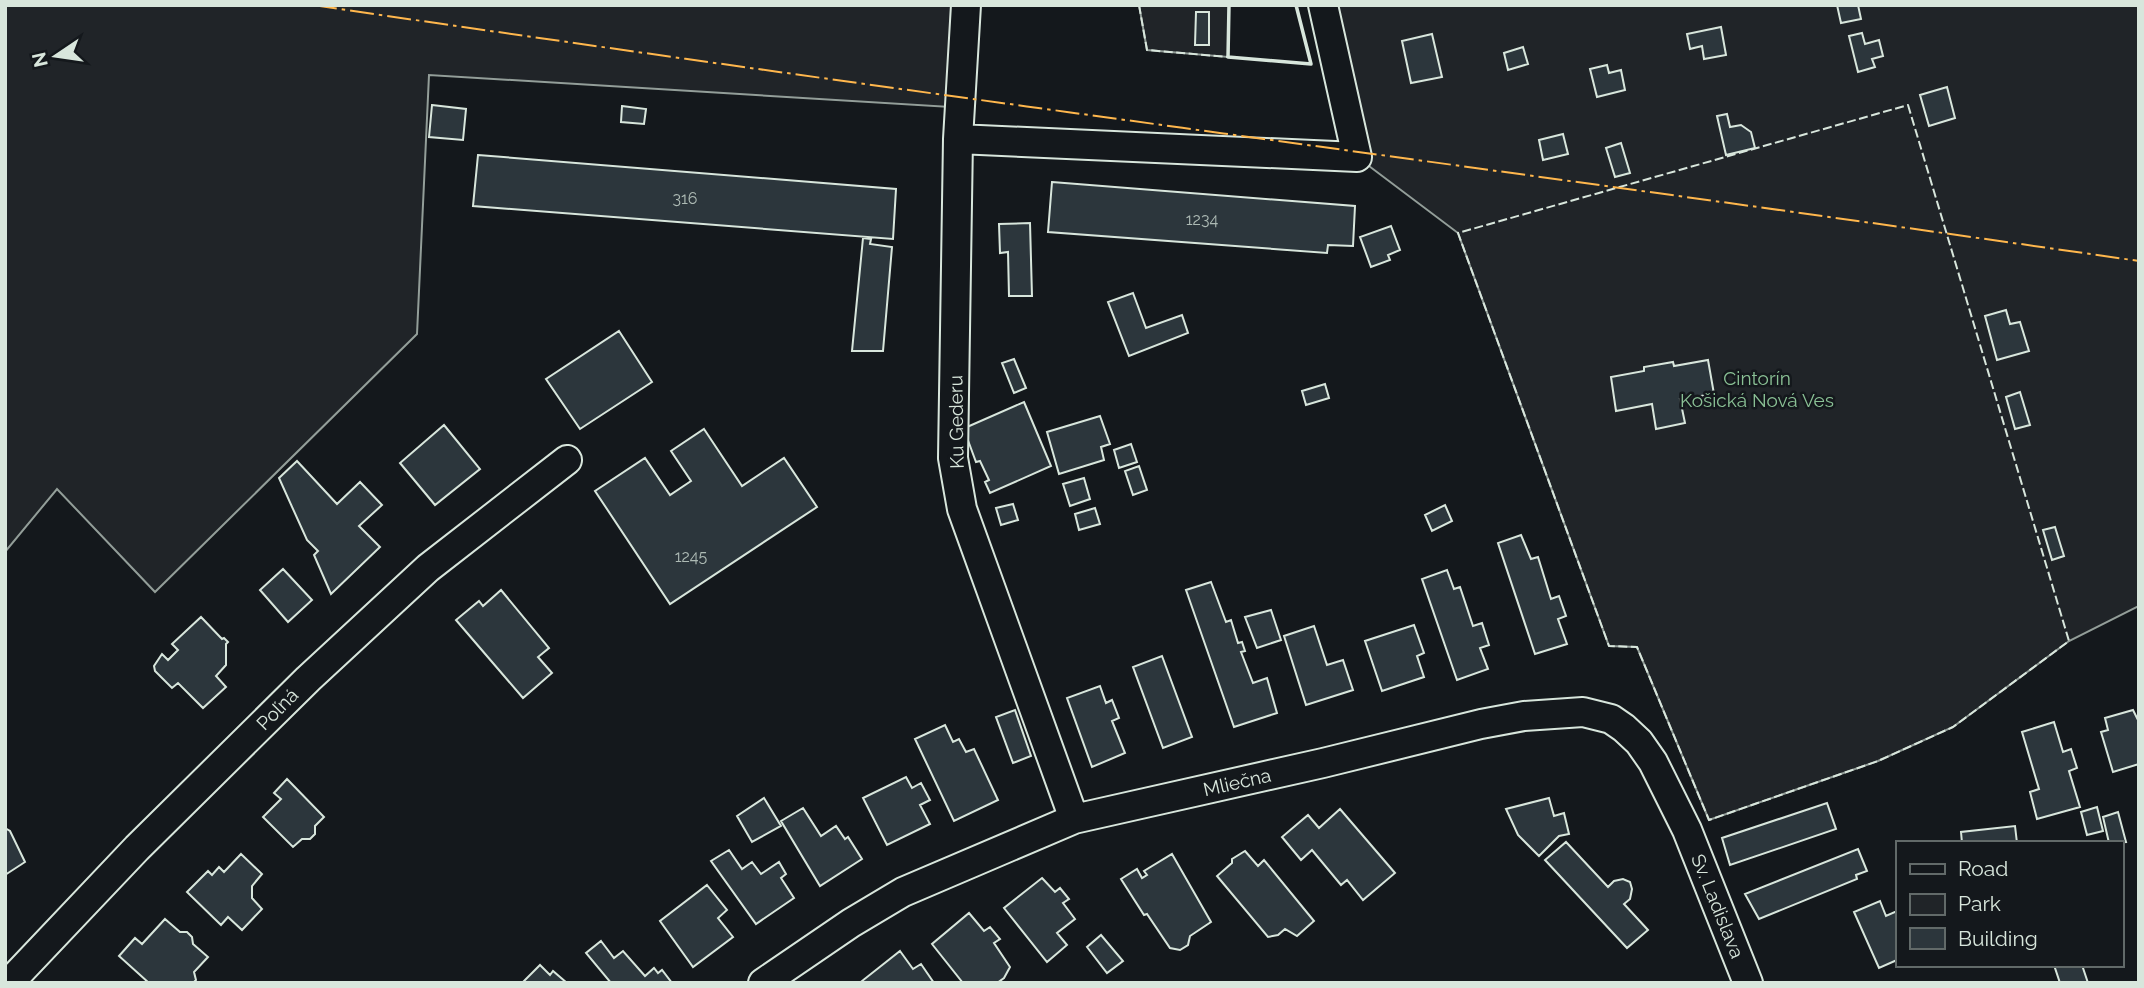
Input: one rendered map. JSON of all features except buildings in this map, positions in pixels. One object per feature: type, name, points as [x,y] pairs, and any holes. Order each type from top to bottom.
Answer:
[{"type":"street","name":"Ku Gederu","points":[[966,5],[958,138],[953,458],[962,509],[1074,819]]},
{"type":"street","points":[[958,138],[1357,157],[1323,5]]},
{"type":"street","name":"Poľná","points":[[9,983],[137,848],[308,679],[428,568],[567,460]]},
{"type":"street","name":"Mliečna","points":[[763,983],[851,923],[903,892],[1074,819],[1524,716],[1583,712],[1612,719],[1639,742],[1653,762],[1687,830]]},
{"type":"street","name":"Sv. Ladislava","points":[[1687,830],[1748,983]]},
{"type":"green space","points":[[5,5],[951,5],[950,107],[429,75],[417,334],[155,592],[57,489],[5,552]]},
{"type":"green space","points":[[1139,5],[1229,5],[1228,57],[1147,50]]},
{"type":"green space","name":"Cintorín Košická Nová Ves","points":[[1323,5],[2139,5],[2139,606],[2069,641],[1953,727],[1878,761],[1709,820],[1637,647],[1609,646],[1458,233],[1357,157]]},
{"type":"fence","points":[[1139,5],[1147,50],[1228,57]]},
{"type":"fence","points":[[1908,105],[2069,641],[1953,727],[1878,761],[1709,820],[1637,647],[1609,646],[1458,233],[1908,105]]},
{"type":"wall","points":[[1229,5],[1228,57],[1311,64],[1296,5]]},
{"type":"power","points":[[313,5],[2139,261]]}]
